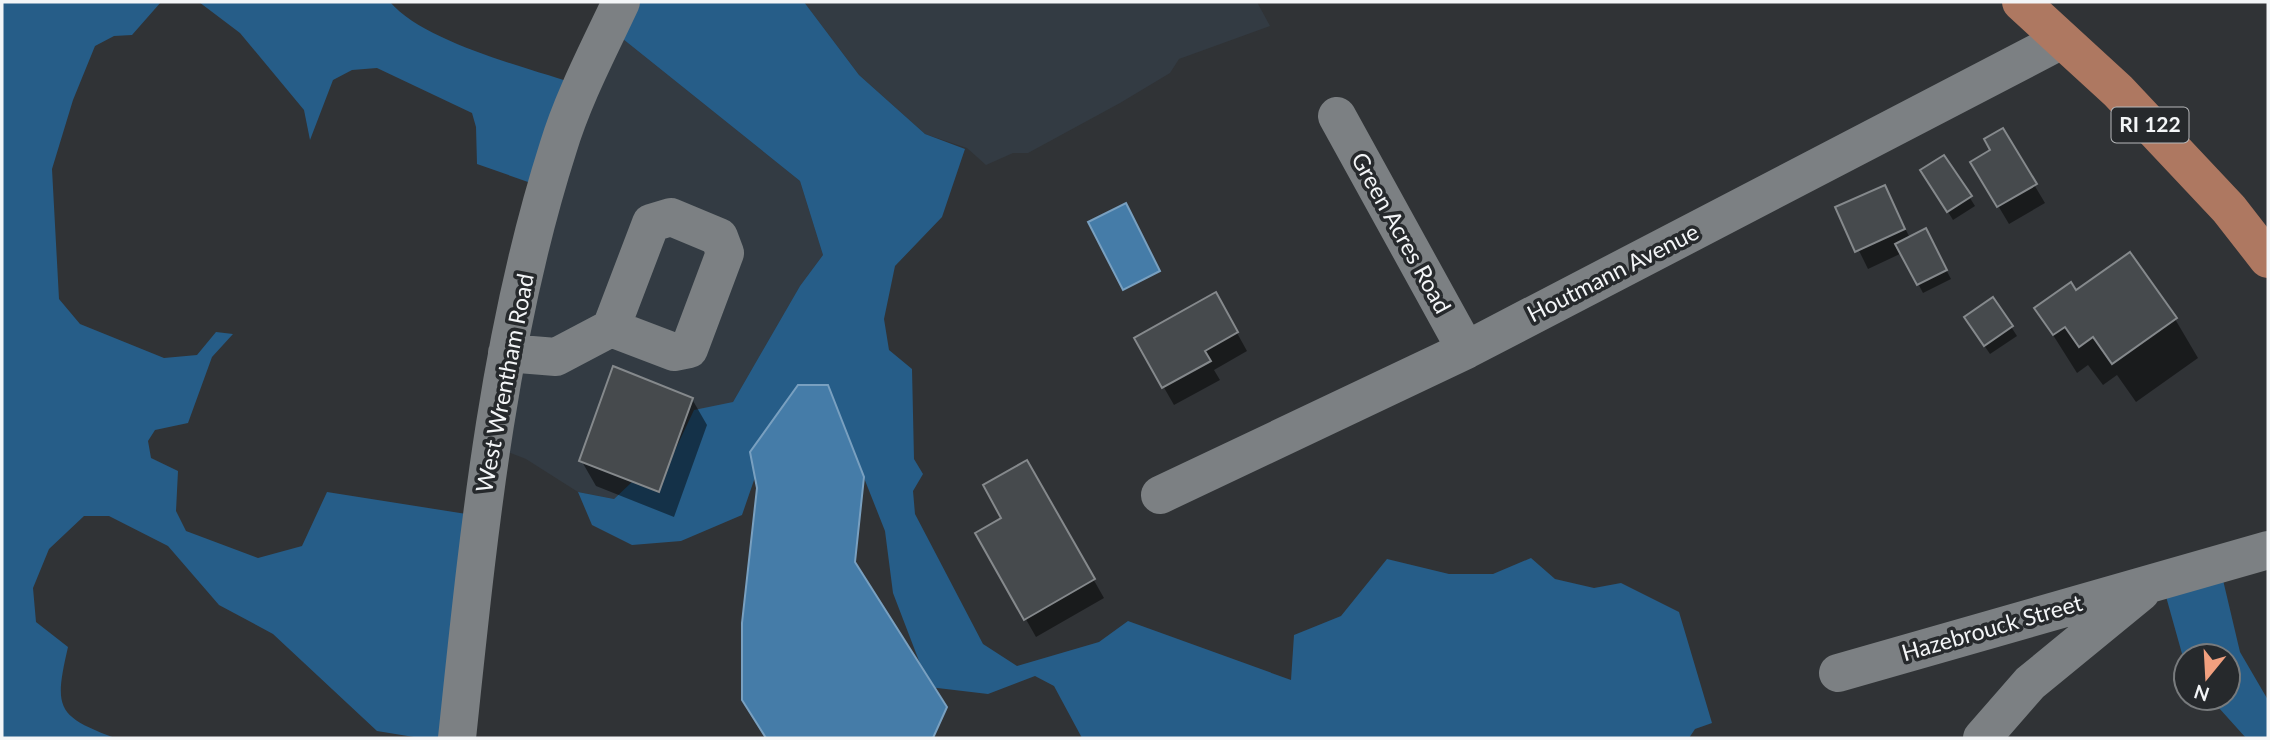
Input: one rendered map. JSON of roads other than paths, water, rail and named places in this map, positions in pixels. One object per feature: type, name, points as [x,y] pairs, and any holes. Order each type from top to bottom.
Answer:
[{"type":"main road","name":"RI 122","points":[[2021,2],[2060,41],[2119,91],[2229,209],[2268,259]]},
{"type":"street","name":"West Wrentham Road","points":[[457,738],[481,514],[512,321],[558,146],[621,2]]},
{"type":"street","name":"Houtmann Avenue","points":[[1160,495],[1466,349],[2060,41]]},
{"type":"street","name":"Green Acres Road","points":[[1337,116],[1466,349]]},
{"type":"street","points":[[507,353],[556,357],[611,328]]},
{"type":"street","name":"Hazebrouck Street","points":[[1838,673],[2067,605],[2148,586],[2268,550]]},
{"type":"street","name":"Hazebrouck Street","points":[[1982,738],[2030,683],[2148,586]]}]
